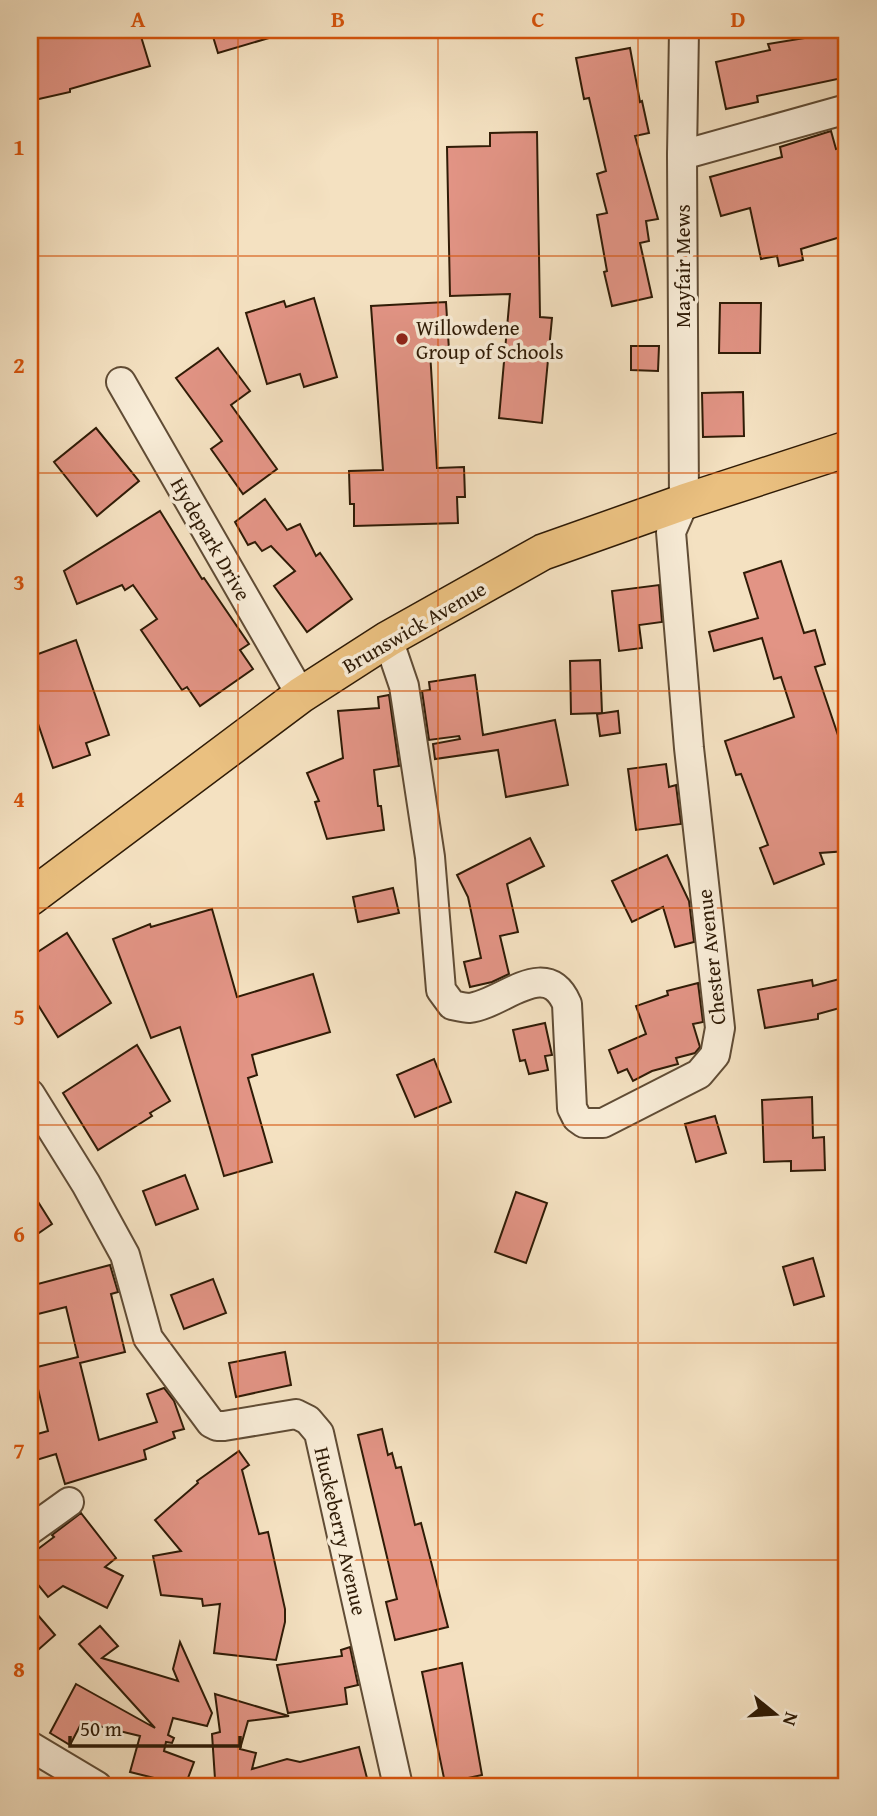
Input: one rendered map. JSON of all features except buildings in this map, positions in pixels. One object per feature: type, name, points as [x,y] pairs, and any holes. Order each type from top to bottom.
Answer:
[{"type":"main road","name":"Brunswick Avenue","points":[[30,898],[301,695],[388,639],[543,552],[684,502],[847,449]]},
{"type":"street","name":"Mayfair Mews","points":[[684,30],[681,155],[684,502]]},
{"type":"street","points":[[681,155],[847,109]]},
{"type":"street","name":"Hydepark Drive","points":[[121,382],[301,695]]},
{"type":"street","name":"Chester Avenue","points":[[388,639],[404,686],[408,712],[430,858],[441,990],[452,1005],[470,1008],[537,982],[551,985],[561,991],[567,1004],[572,1108],[577,1118],[584,1123],[603,1123],[699,1074],[715,1055],[720,1028],[689,748],[671,532],[684,502]]},
{"type":"street","name":"Huckeberry Avenue","points":[[30,1094],[86,1184],[125,1255],[148,1338],[211,1423],[223,1426],[296,1414],[308,1420],[318,1433],[398,1786]]},
{"type":"street","points":[[30,1530],[69,1502]]},
{"type":"street","points":[[30,1746],[97,1786]]},
{"type":"place","name":"Willowdene Group of Schools","points":[[402,339]]}]
